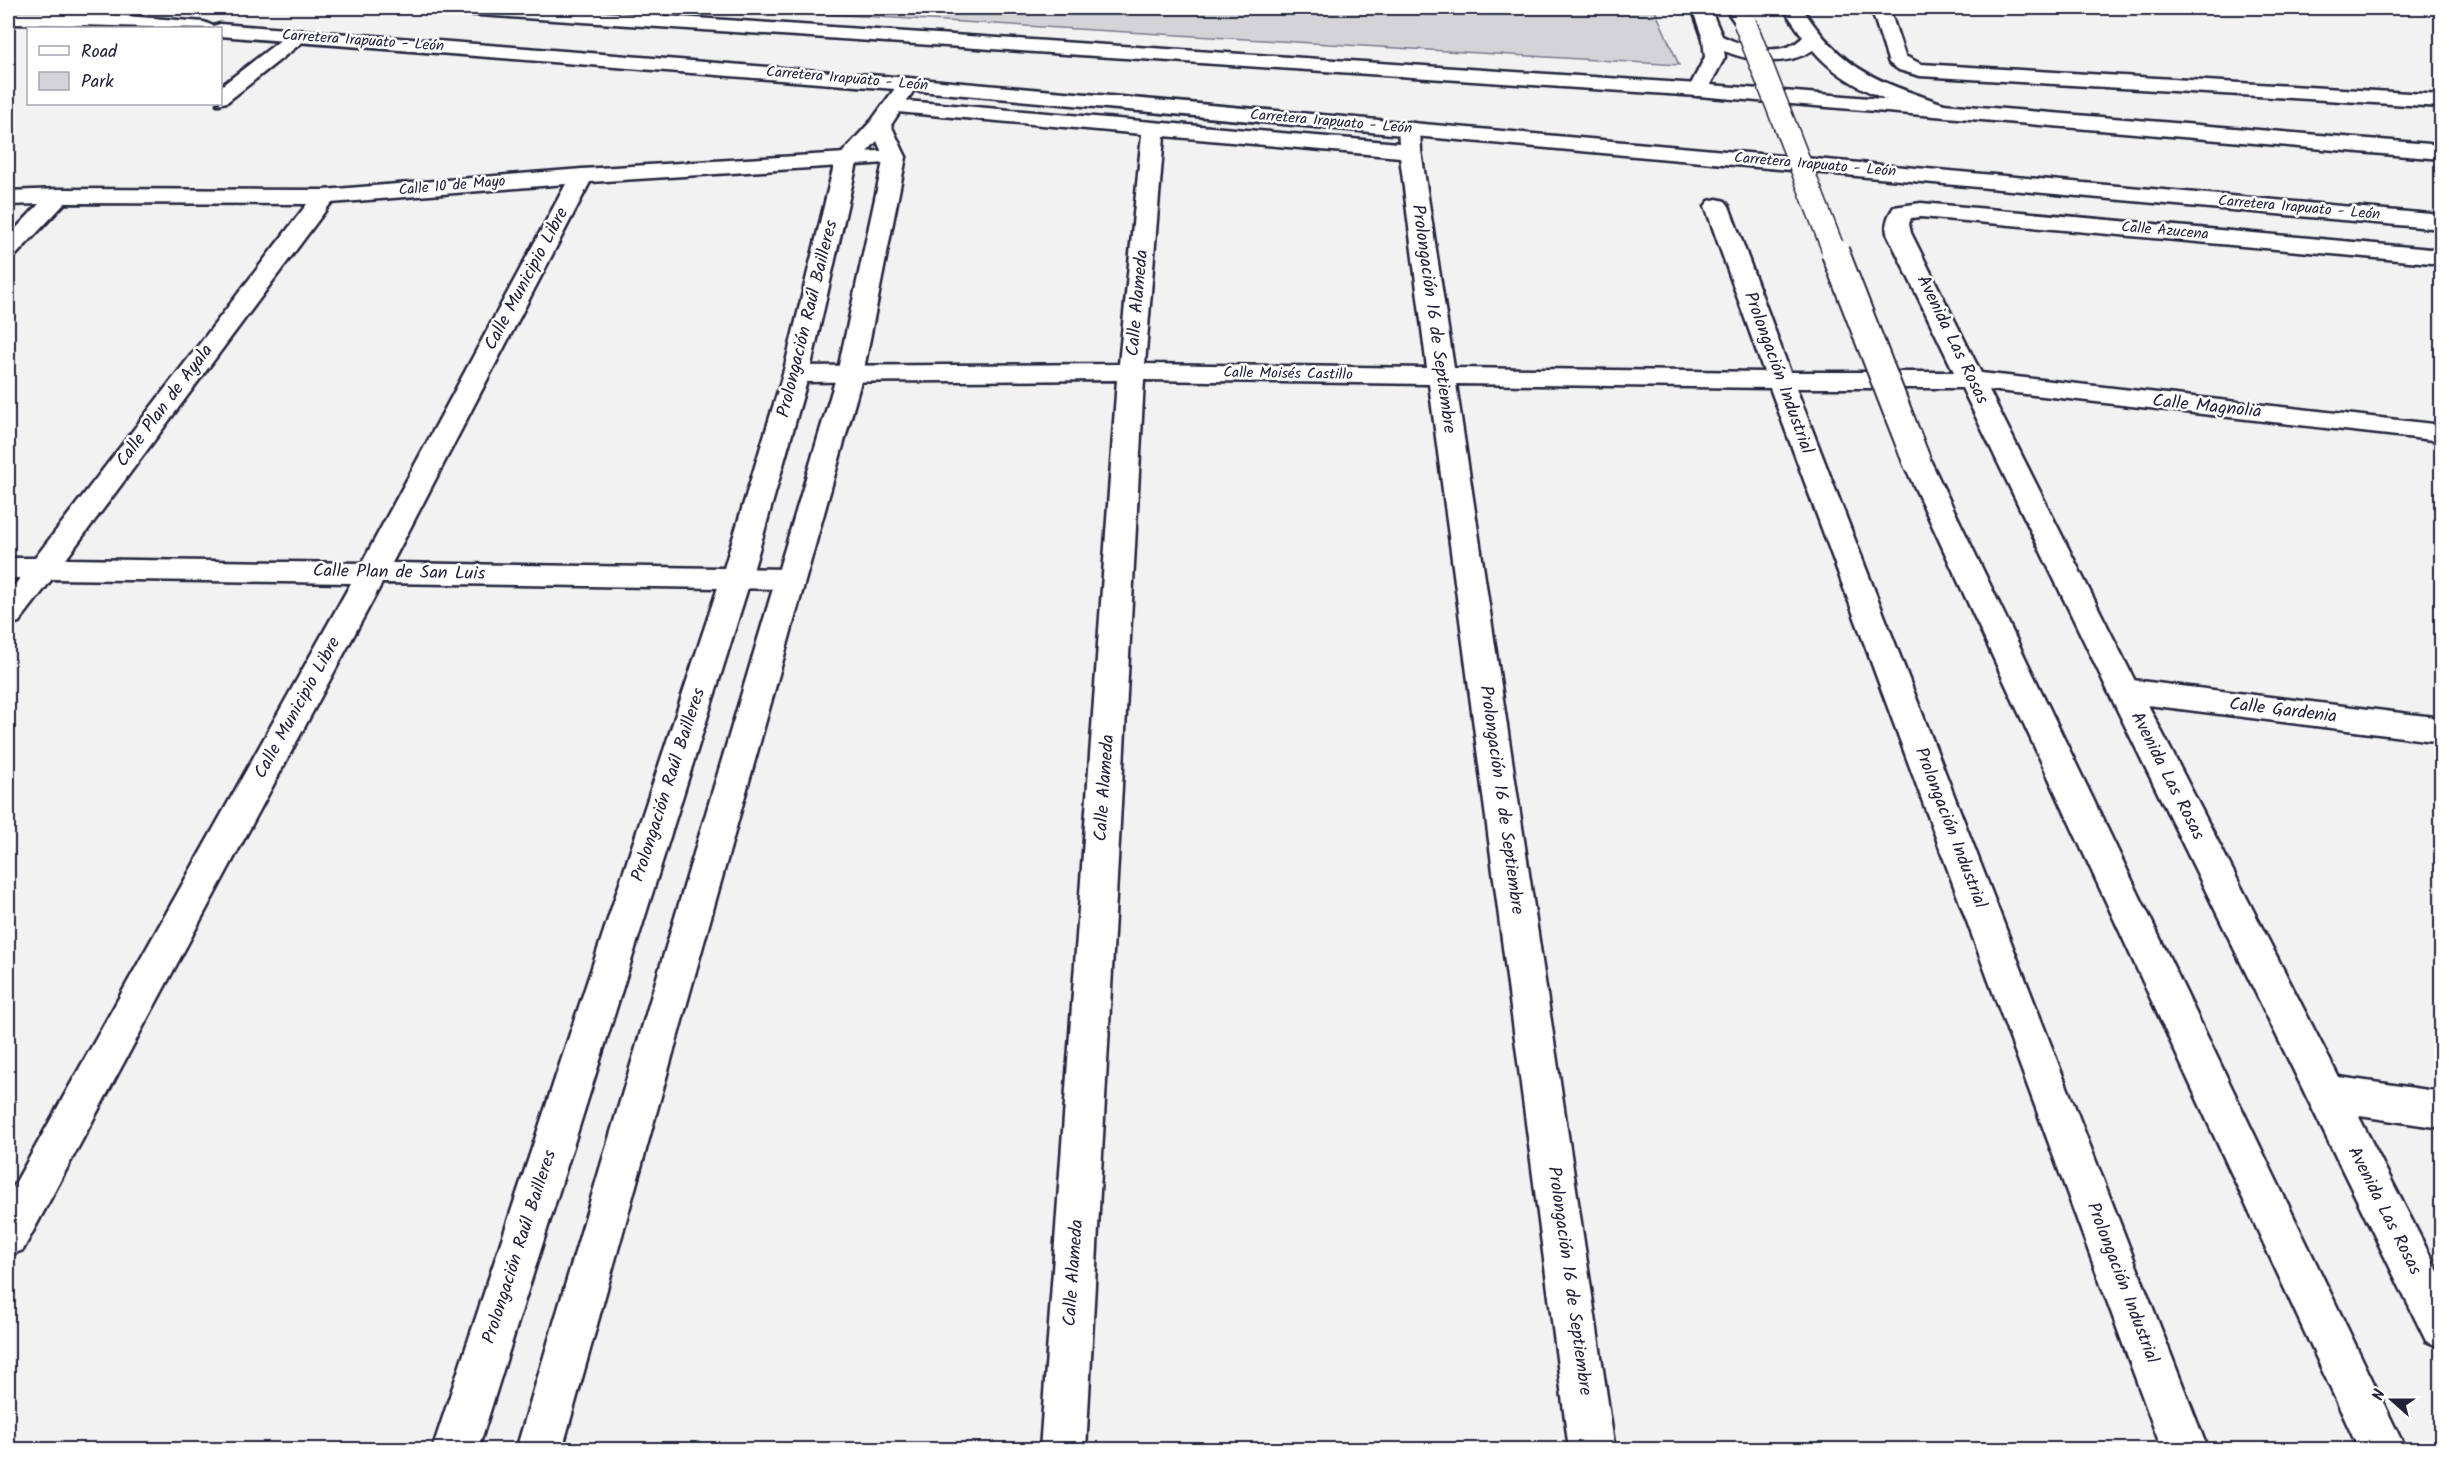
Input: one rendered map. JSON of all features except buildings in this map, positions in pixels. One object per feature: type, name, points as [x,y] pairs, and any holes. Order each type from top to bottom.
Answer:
[{"type":"main road","points":[[464,8],[1698,90],[2442,152]]},
{"type":"main road","points":[[1698,90],[1715,57],[1713,39],[1701,8]]},
{"type":"main road","points":[[1794,8],[1813,38],[1834,63],[1879,89],[1939,110]]},
{"type":"main road","points":[[1880,8],[1896,59],[1906,66],[1920,70],[2442,101]]},
{"type":"main road","points":[[1740,15],[1917,462],[2383,1449]]},
{"type":"main road","points":[[8,18],[73,18],[191,27]]},
{"type":"main road","name":"Carretera Irapuato - León","points":[[222,30],[908,84],[1409,140],[2127,192],[2442,222]]},
{"type":"main road","points":[[222,96],[298,36]]},
{"type":"main road","points":[[1713,39],[1738,50],[1772,55],[1800,50],[1809,45],[1813,38]]},
{"type":"main road","points":[[846,161],[887,115],[908,84]]},
{"type":"main road","points":[[887,115],[1409,140]]},
{"type":"main road","points":[[539,1449],[850,374],[895,157],[887,115]]},
{"type":"main road","name":"Calle Alameda","points":[[1063,1449],[1131,372],[1154,127]]},
{"type":"main road","name":"Prolongación 16 de Septiembre","points":[[1409,140],[1592,1449]]},
{"type":"main road","name":"Calle 10 de Mayo","points":[[8,198],[59,196],[324,197],[582,176],[895,157]]},
{"type":"main road","name":"Prolongación Raúl Bailleres","points":[[455,1449],[736,578],[796,374],[846,161]]},
{"type":"main road","name":"Calle Municipio Libre","points":[[8,1236],[372,573],[582,176]]},
{"type":"main road","points":[[2127,192],[2442,227]]},
{"type":"main road","points":[[8,250],[59,196]]},
{"type":"main road","name":"Calle Plan de Ayala","points":[[8,615],[324,197]]},
{"type":"main road","name":"Prolongación Industrial","points":[[1717,206],[1780,380],[2185,1449]]},
{"type":"main road","name":"Calle Azucena","points":[[1897,224],[1902,212],[1921,210],[2442,257]]},
{"type":"main road","name":"Avenida Las Rosas","points":[[1897,224],[1899,233],[2124,691],[2442,1326]]},
{"type":"main road","name":"Calle Moisés Castillo","points":[[796,374],[1131,372],[1780,380]]},
{"type":"main road","name":"Calle Magnolia","points":[[1780,380],[1972,380],[2442,433]]},
{"type":"main road","name":"Calle Plan de San Luis","points":[[8,568],[790,579]]},
{"type":"main road","name":"Calle Gardenia","points":[[2124,691],[2442,730]]},
{"type":"main road","points":[[2325,1094],[2442,1110]]},
{"type":"green space","points":[[727,8],[1654,8],[1679,65]]}]
